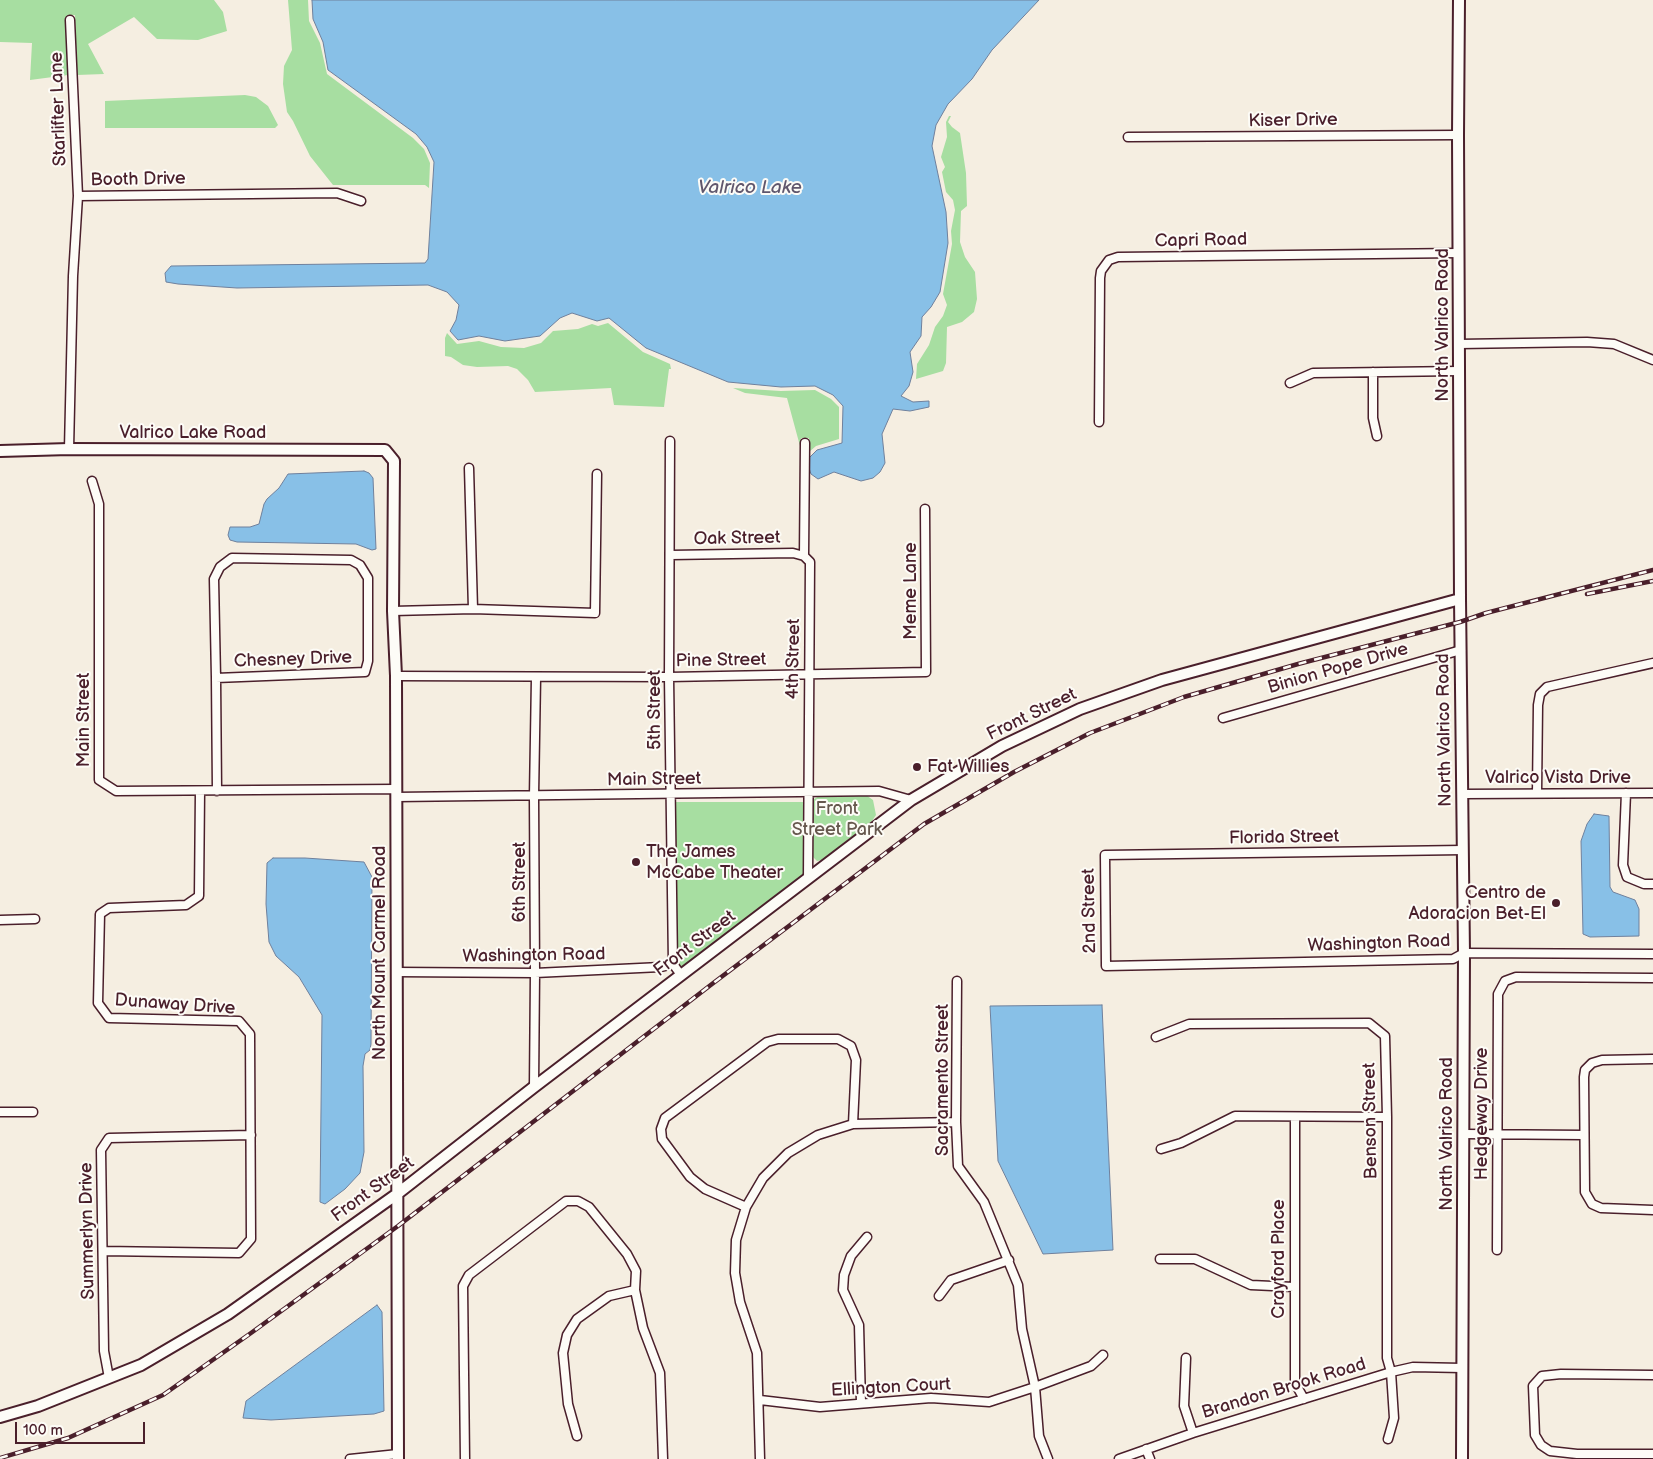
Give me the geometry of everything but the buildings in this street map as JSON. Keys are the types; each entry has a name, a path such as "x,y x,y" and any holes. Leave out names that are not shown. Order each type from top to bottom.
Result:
{"street":[{"name":"North Valrico Road","path":"1459,0 1458,253 1464,953 1462,1459"},
{"name":"Starlifter Lane","path":"70,20 78,196"},
{"name":"Kiser Drive","path":"1128,137 1458,135"},
{"name":"Booth Drive","path":"69,449 73,276 78,196 337,193 361,201"},
{"name":"Capri Road","path":"1099,422 1100,278 1101,271 1109,260 1118,257 1458,253"},
{"path":"1459,344 1587,342 1614,344 1653,360"},
{"path":"1290,384 1313,374 1459,371"},
{"path":"1373,372 1373,418 1377,436"},
{"name":"5th Street","path":"670,442 669,677 673,964"},
{"name":"4th Street","path":"805,443 804,556 810,562 808,878"},
{"name":"Valrico Lake Road","path":"0,451 69,449 385,450"},
{"name":"North Mount Carmel Road","path":"385,450 394,461 393,612 396,676 398,1457"},
{"path":"469,468 473,609"},
{"path":"393,612 473,609 595,613 597,474"},
{"name":"Main Street","path":"92,481 99,504 100,746 98,780 116,792 217,791 534,796 879,792 911,800"},
{"name":"Meme Lane","path":"925,509 926,672"},
{"name":"Oak Street","path":"670,555 793,553 804,556"},
{"name":"Chesney Drive","path":"216,678 365,672 368,661 368,578 360,565 351,560 232,558 220,567 214,579 217,791"},
{"name":"Front Street","path":"0,1417 38,1406 141,1365 228,1314 397,1194 534,1087 911,800 1002,746 1080,709 1190,671 1460,599"},
{"name":"Binion Pope Drive","path":"1223,718 1461,650"},
{"path":"1537,793 1538,705 1540,694 1547,687 1653,662"},
{"name":"Pine Street","path":"396,676 669,677 926,672"},
{"name":"6th Street","path":"534,1087 536,678"},
{"name":"Dunaway Drive","path":"103,1251 239,1253 251,1239 250,1034 239,1021 110,1018 98,1003 100,914 108,908 186,905 199,896 200,791"},
{"path":"1626,793 1623,865 1627,877 1644,884 1653,884"},
{"name":"Valrico Vista Drive","path":"1463,794 1653,793"},
{"name":"Florida Street","path":"1105,855 1463,850"},
{"name":"2nd Street","path":"1105,855 1106,966"},
{"path":"0,920 35,919"},
{"name":"Washington Road","path":"1106,966 1453,960 1464,953 1653,954"},
{"path":"673,964 681,975"},
{"name":"Washington Road","path":"396,972 535,973 661,968 673,964"},
{"name":"Hedgeway Drive","path":"1497,1250 1498,994 1505,981 1516,977 1653,978"},
{"name":"Sacramento Street","path":"957,982 956,1122 958,1166 984,1202 1018,1285 1022,1329 1035,1387 1039,1436 1048,1459"},
{"name":"Benson Street","path":"1156,1037 1189,1024 1369,1023 1384,1036 1387,1117 1387,1358 1391,1372 1394,1418 1388,1439"},
{"path":"746,1208 705,1189 690,1177 662,1139 661,1129 665,1118 767,1042 778,1039 838,1039 851,1046 856,1060 853,1124"},
{"path":"1653,1060 1602,1060 1592,1063 1586,1070 1584,1077 1585,1192 1592,1204 1601,1208 1653,1210"},
{"path":"0,1112 32,1112"},
{"path":"1161,1149 1181,1143 1235,1116 1387,1117"},
{"name":"Crayford Place","path":"1294,1117 1295,1383 1304,1399"},
{"path":"760,1459 760,1400 757,1353 740,1302 735,1273 736,1240 746,1208 763,1178 788,1153 818,1135 853,1124 956,1122"},
{"path":"1464,1134 1584,1135"},
{"name":"Summerlyn Drive","path":"109,1378 104,1351 102,1150 110,1138 251,1135"},
{"path":"465,1459 463,1286 469,1275 566,1201 578,1201 589,1207 627,1254 636,1271 635,1290 643,1328 660,1373 663,1459"},
{"path":"861,1403 859,1325 843,1290 844,1275 851,1256 867,1236"},
{"path":"1160,1259 1195,1259 1250,1285 1294,1286"},
{"path":"939,1296 952,1280 1009,1260"},
{"path":"577,1436 568,1404 563,1353 567,1335 577,1319 608,1296 635,1290"},
{"name":"Ellington Court","path":"760,1400 820,1406 931,1398 989,1402 1091,1366 1104,1355"},
{"path":"1186,1358 1184,1406 1193,1433"},
{"name":"Brandon Brook Road","path":"1119,1459 1193,1433 1391,1372 1413,1367 1462,1368"},
{"path":"1653,1375 1561,1374 1542,1376 1534,1386 1535,1436 1541,1445 1550,1451 1577,1456 1653,1454"},
{"path":"1146,1449 1150,1459"},
{"path":"350,1459 398,1457"}],"green space":[{"path":"0,0 214,0 223,12 227,31 198,40 157,39 134,17 88,44 104,74 77,75 75,15 66,16 68,75 30,80 32,43 0,42"},
{"path":"288,0 308,0 309,21 320,43 327,74 413,138 424,149 430,163 429,188 425,185 333,185 310,156 287,112 283,84 284,66 292,50"},
{"path":"245,95 256,97 268,106 278,125 275,128 105,128 105,101"},
{"path":"949,116 951,116 948,122 960,133 966,173 967,206 961,211 960,242 965,257 975,272 977,299 974,312 962,322 947,327 946,363 943,371 916,379 917,364 929,345 935,327 943,316 947,305 943,294 952,244 951,231 955,210 953,200 946,192 942,172 945,167 941,157 947,137 946,122"},
{"path":"608,323 643,352 670,364 671,369 669,369 664,407 614,405 611,388 535,392 528,380 517,369 508,366 477,367 463,365 451,357 445,356 445,338 447,333 457,344 479,341 501,347 524,348 541,343 553,331 578,329 592,324 598,326"},
{"path":"733,388 781,391 815,390 831,399 839,407 839,439 816,446 809,452 809,438 801,438 800,446 787,398 745,393"},
{"name":"Front Street Park","path":"821,795 866,795 873,800 876,815 872,821 822,860 817,861 813,857 812,804 814,799"},
{"path":"675,802 803,802 804,875 681,968 676,957"}],"water":[{"name":"Valrico Lake","path":"312,0 1039,0 992,50 972,79 948,104 936,125 932,146 946,212 948,243 940,292 922,317 921,336 910,352 913,372 909,386 901,396 913,402 929,401 929,407 910,411 893,409 882,434 885,463 880,472 873,478 861,481 834,472 818,479 811,474 809,458 817,450 842,443 843,406 833,395 815,386 781,387 728,382 646,348 609,318 597,321 572,313 560,318 540,336 505,341 479,336 458,340 450,331 456,320 459,305 447,292 428,285 237,288 166,282 165,273 171,266 425,263 428,259 434,162 427,147 416,134 328,70 323,42 313,19"},
{"path":"364,471 373,478 376,549 372,550 356,544 237,542 230,540 228,535 230,527 250,527 259,524 264,504 279,488 288,474"},
{"path":"1594,814 1609,816 1610,887 1613,892 1635,900 1639,909 1639,936 1590,937 1583,934 1581,841 1587,824"},
{"path":"273,858 364,862 372,877 371,1044 370,1050 365,1054 363,1066 364,1152 360,1173 345,1189 325,1204 320,1202 322,1015 299,977 276,956 269,942 266,904 267,863"},
{"path":"1102,1005 1113,1250 1043,1254 998,1161 990,1006"},
{"path":"377,1305 382,1312 384,1411 374,1414 271,1420 243,1418 246,1401"}],"railway":[{"path":"0,1458 68,1438 163,1395 398,1226 712,984 924,824 1014,772 1090,733 1184,697 1298,664 1460,622 1486,613 1653,570"},
{"path":"1587,594 1653,581"}],"place":[{"name":"Fat Willies","path":"917,767"},
{"name":"The James McCabe Theater","path":"636,862"},
{"name":"Centro de Adoracion Bet-El","path":"1556,903"}]}
